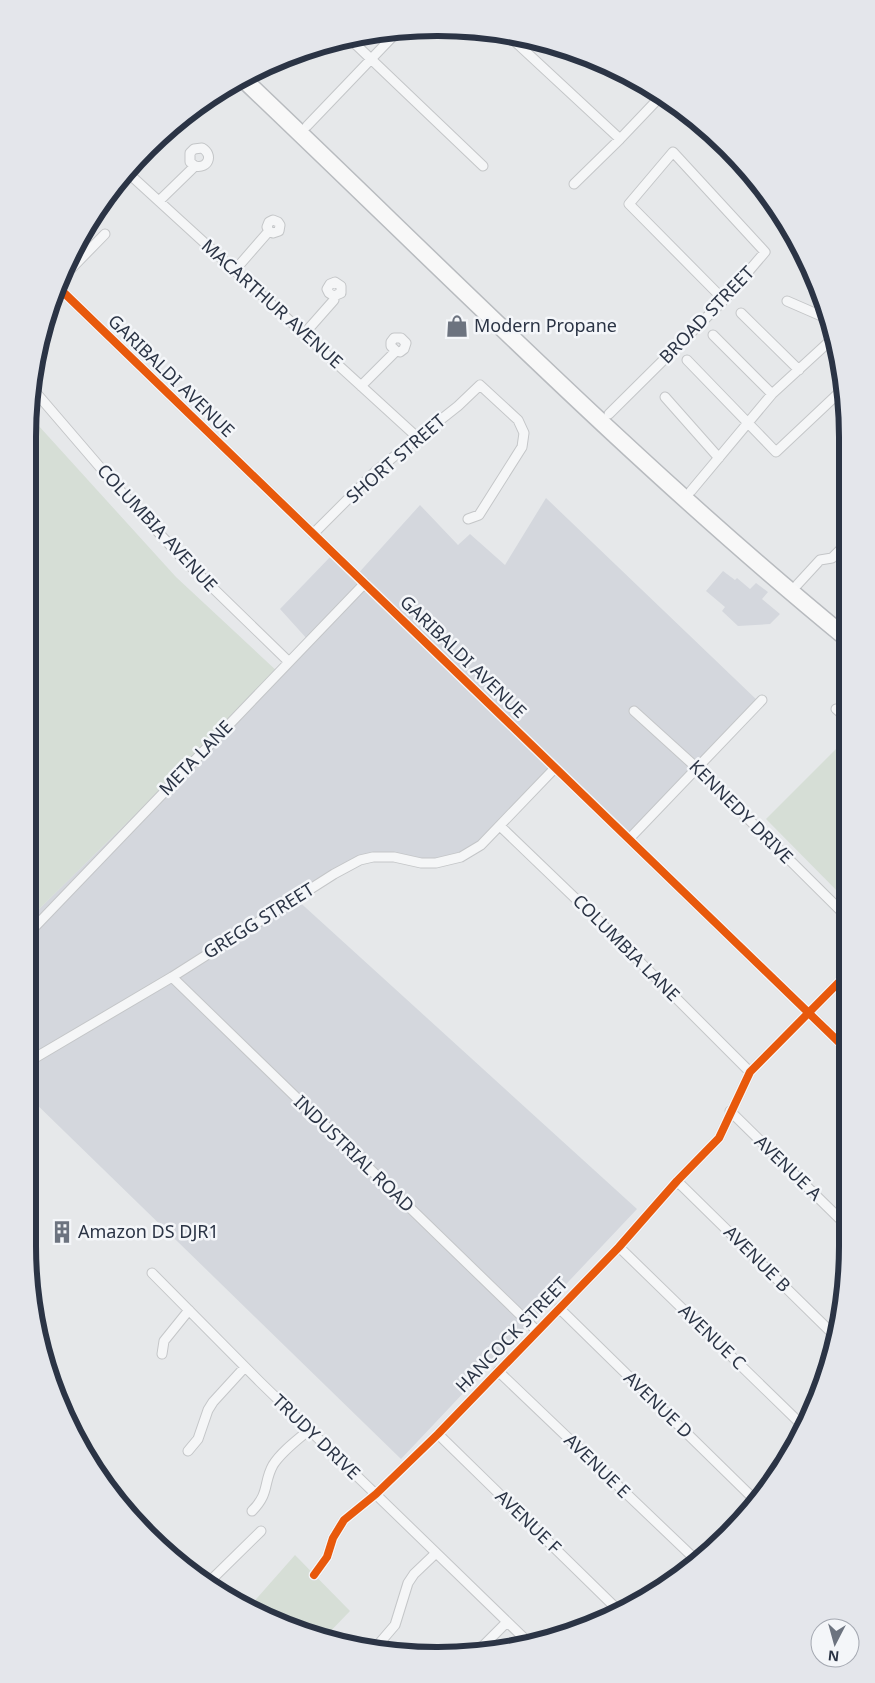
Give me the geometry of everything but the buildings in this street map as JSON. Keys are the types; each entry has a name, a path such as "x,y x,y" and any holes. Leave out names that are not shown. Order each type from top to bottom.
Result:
{"highway":[{"path":"258,79 691,492 839,620"},
{"path":"248,84 659,476 743,551 839,632"}],"street":[{"path":"307,126 389,40"},
{"path":"356,45 484,166"},
{"path":"518,45 620,139"},
{"path":"574,184 656,101"},
{"name":"BROAD STREET","path":"609,414 724,300 765,252 673,152 629,204 724,300"},
{"path":"159,201 195,166"},
{"name":"MACARTHUR AVENUE","path":"133,177 417,437"},
{"path":"234,270 269,231"},
{"path":"77,263 105,234"},
{"name":"GARIBALDI AVENUE","path":"64,293 555,768 630,838 839,1042"},
{"path":"304,334 334,300 334,296"},
{"path":"788,301 819,315"},
{"path":"741,313 799,370"},
{"path":"712,335 772,394"},
{"path":"691,492 772,394 827,343"},
{"path":"361,386 396,351"},
{"path":"687,360 776,452 836,395"},
{"name":"SHORT STREET","path":"313,534 376,470 458,406 480,385 518,420 522,426 524,440 519,453 479,515 468,519"},
{"name":"COLUMBIA AVENUE","path":"39,396 174,550 288,662"},
{"path":"665,397 719,458"},
{"path":"797,585 820,560 832,558 839,551"},
{"name":"META LANE","path":"36,926 365,583"},
{"path":"630,838 762,700"},
{"path":"836,709 839,712"},
{"name":"KENNEDY DRIVE","path":"634,711 698,768 839,909"},
{"name":"GREGG STREET","path":"36,1057 172,976 334,874 360,860 383,856 421,863 436,863 450,861 472,851 481,845 500,826 555,768"},
{"name":"COLUMBIA LANE","path":"500,826 602,924 750,1072"},
{"name":"INDUSTRIAL ROAD","path":"172,976 537,1331"},
{"name":"HANCOCK STREET","path":"314,1575 328,1557 333,1538 344,1520 376,1494 438,1434 619,1247 677,1181 719,1138 730,1111 750,1072 839,982"},
{"name":"AVENUE A","path":"730,1111 839,1218"},
{"name":"AVENUE B","path":"677,1181 829,1331"},
{"name":"AVENUE C","path":"619,1247 798,1422"},
{"name":"TRUDY DRIVE","path":"152,1273 309,1430 523,1637"},
{"name":"AVENUE D","path":"558,1308 751,1496"},
{"path":"162,1354 164,1341 189,1310"},
{"path":"188,1451 198,1439 208,1410 213,1402 245,1367"},
{"name":"AVENUE E","path":"498,1371 691,1556"},
{"path":"252,1511 263,1498 269,1475 276,1460 309,1430"},
{"name":"AVENUE F","path":"438,1434 614,1606"},
{"path":"213,1578 261,1530"},
{"path":"381,1642 395,1625 408,1583 414,1574 436,1553"},
{"path":"485,1644 507,1622"}],"shaded area":[{"path":"37,423 176,577 279,673 36,912"},
{"path":"546,498 758,701 629,840 555,770 481,842 464,854 442,859 359,858 294,897 637,1209 401,1459 36,1104 36,912 222,729 308,640 280,609 332,555 355,577 420,505 458,545 470,534 505,565"},
{"path":"723,571 735,580 737,578 750,589 756,583 768,592 762,599 780,614 770,624 738,626 722,611 725,607 706,591"},
{"path":"839,746 839,893 766,819"},
{"path":"295,1555 350,1611 330,1632 284,1616 254,1602"}],"cycle path":[{"path":"64,293 839,1042"},
{"path":"314,1575 327,1557 333,1538 344,1520 376,1494 438,1434 619,1247 677,1181 719,1138 750,1072 839,982"}],"place":[{"name":"Modern Propane","path":"457,326"},
{"name":"Amazon DS DJR1","path":"62,1232"}]}
